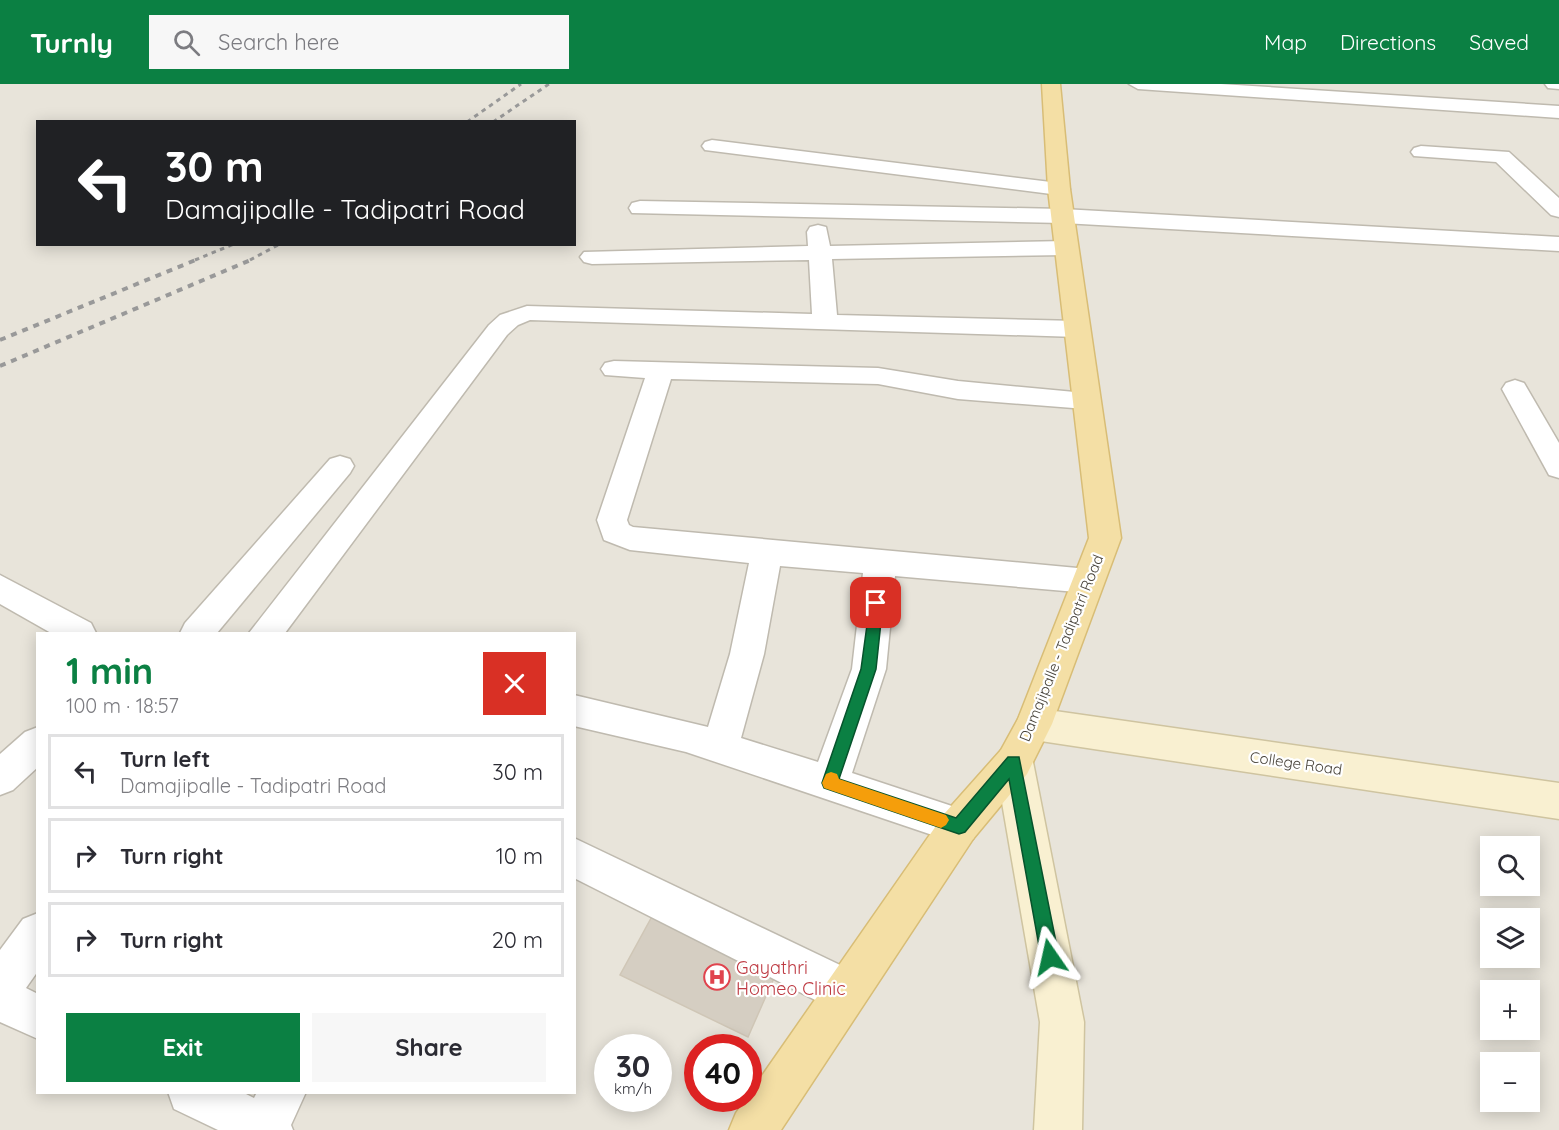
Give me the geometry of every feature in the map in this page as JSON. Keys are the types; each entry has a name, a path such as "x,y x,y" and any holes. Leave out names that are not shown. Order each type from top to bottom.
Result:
{"main road":[{"name":"Damajipalle - Tadipatri Road","path":"753,1130 844,991 959,826 1014,762 1034,724 1105,538 1063,218 1051,84"}],"street":[{"path":"1138,84 1559,112"},
{"path":"1554,84 1559,84"},
{"path":"711,146 1063,218"},
{"path":"1421,152 1502,156 1558,208"},
{"path":"639,208 1063,218 1559,244"},
{"path":"817,213 825,320"},
{"path":"592,257 820,254 1063,218"},
{"path":"267,632 498,330 509,320 527,313 1077,329"},
{"path":"614,369 878,376 966,391 1086,400"},
{"path":"661,370 612,520 615,532 630,538 767,553 1088,581"},
{"path":"1515,388 1559,468"},
{"path":"198,632 340,466"},
{"path":"720,747 747,654 767,553"},
{"path":"830,783 869,669 880,563"},
{"path":"0,588 77,632"},
{"path":"576,710 644,725 720,747 959,826"},
{"name":"College Road","path":"1034,724 1559,801"},
{"path":"0,778 36,745"},
{"path":"1014,762 1062,1022 1058,1130"},
{"path":"576,858 844,991"},
{"path":"0,987 36,937"},
{"path":"0,999 36,1016"},
{"path":"198,1094 272,1116"}],"shaded area":[{"path":"0,84 1559,84 1559,1130 0,1130"}],"building":[{"path":"655,911 778,969 749,1034 742,1034 620,975"}],"railway":[{"path":"470,120 521,84"},
{"path":"496,120 549,84"},
{"path":"195,260 229,246"},
{"path":"250,260 276,246"},
{"path":"0,340 198,259"},
{"path":"0,366 253,259"}],"slow traffic":[{"path":"831,779 830,783 941,820"}],"place":[{"name":"Gayathri Homeo Clinic","path":"717,977"}],"route":[{"path":"876,603 869,669 861,699 830,783 959,826 1014,762 1050,957"}]}
